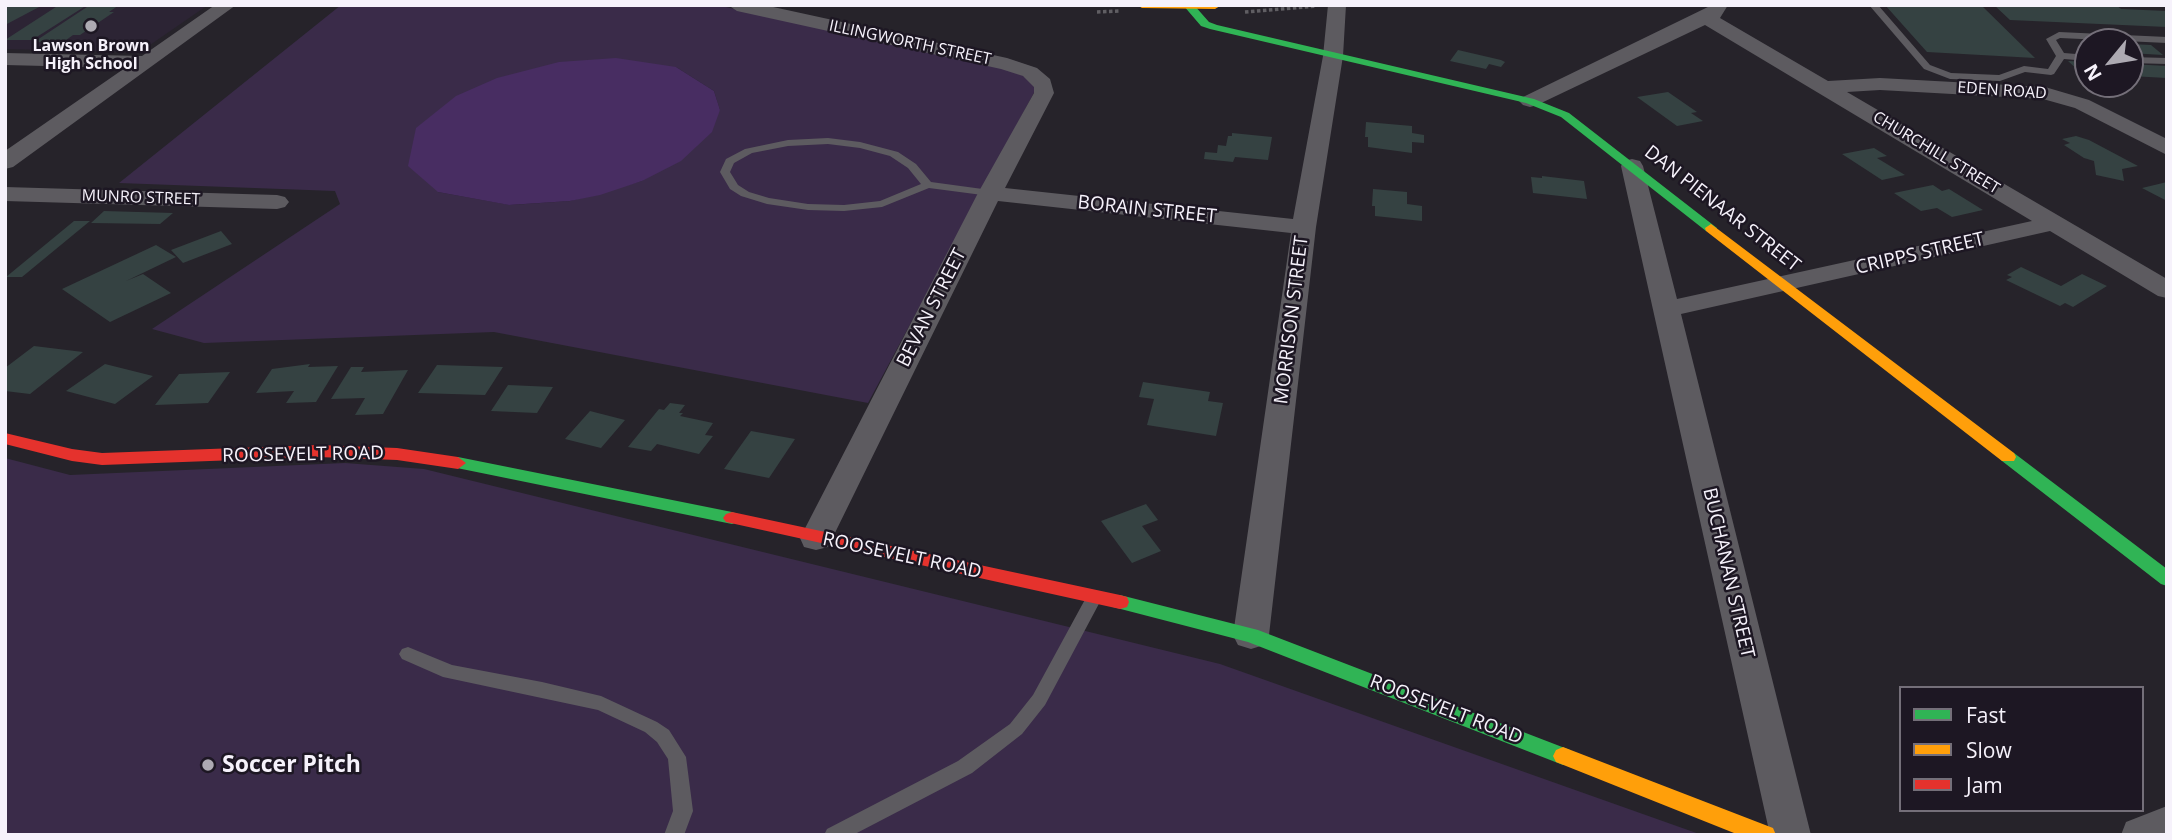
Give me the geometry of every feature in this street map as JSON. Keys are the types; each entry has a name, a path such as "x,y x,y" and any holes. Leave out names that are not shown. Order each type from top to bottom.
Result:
{"street":[{"path":"5,162 227,5"},
{"name":"ILLINGWORTH STREET","path":"737,5 1007,64 1030,72 1040,79"},
{"path":"1142,5 1234,5"},
{"name":"MORRISON STREET","path":"1251,635 1304,227 1334,56 1337,5"},
{"name":"DAN PIENAAR STREET","path":"1188,6 1205,24 1214,27 1530,101 1565,116 2167,579"},
{"path":"1530,101 1713,11"},
{"name":"CHURCHILL STREET","path":"1713,11 1826,87 2167,290"},
{"path":"5,59 145,62"},
{"name":"BEVAN STREET","path":"816,538 990,193 1044,93 1040,79"},
{"name":"EDEN ROAD","path":"1826,87 2048,83 2082,104 2167,148"},
{"name":"BUCHANAN STREET","path":"1632,166 1791,835"},
{"name":"BORAIN STREET","path":"990,193 1304,227"},
{"name":"MUNRO STREET","path":"5,194 277,202"},
{"name":"CRIPPS STREET","path":"1785,284 2054,223"},
{"path":"1665,310 1785,284"},
{"name":"ROOSEVELT ROAD","path":"5,438 72,455 102,459 318,451 397,454 559,482 1094,596 1251,635 1765,835"},
{"path":"2141,835 2167,825"}],"lane":[{"path":"1873,5 1927,67 1939,74 1990,78 2007,76 2024,69 2048,83 2061,56"},
{"path":"2061,56 2051,39 2059,35 2167,40"},
{"path":"2061,56 2074,57"},
{"path":"2144,60 2167,61"},
{"path":"928,185 912,166 894,154 828,141 788,143 749,151 730,161 725,172 734,187 745,194 767,201 808,207 844,208 882,204 928,185 990,193"},
{"path":"834,835 965,767 1016,729 1039,700 1094,596"},
{"path":"408,654 467,677 542,689 601,703 623,711 651,727 663,736 677,757 683,811 674,835"}],"shaded area":[{"name":"Lawson Brown High School","path":"5,5 208,5 147,47 127,52 5,49"},
{"path":"341,5 717,5 1011,70 1030,79 1036,89 868,403 494,332 204,343 152,329 340,204 335,191 119,183","holes":["676,67 714,91 720,110 642,181 570,201 510,205 438,192"]},
{"path":"616,58 676,67 714,91 720,110 712,132 681,161 642,181 600,195 570,201 509,205 438,192 408,166 416,128 456,96 497,78 559,62"},
{"path":"5,458 70,475 345,463 424,469 1220,664 1702,835 5,835"}],"building":[{"path":"5,5 36,5 41,6 5,25"},
{"path":"59,5 87,5 32,40 5,40"},
{"path":"90,5 119,5 109,12 114,12 80,35 73,35 62,43 34,42"},
{"path":"1885,5 1981,5 2035,58 1927,52"},
{"path":"1994,5 2116,5 2121,9 2167,11 2167,27 2010,20"},
{"path":"2144,45 2151,45 2163,55 2144,54"},
{"path":"1458,50 1505,62 1501,67 1489,64 1486,69 1450,61"},
{"path":"2144,65 2167,66 2167,78 2144,77"},
{"path":"1668,92 1697,112 1691,113 1703,121 1677,126 1637,97"},
{"path":"1366,122 1412,126 1412,133 1424,135 1424,143 1412,142 1412,153 1368,147 1368,137 1365,137"},
{"path":"1232,133 1272,137 1268,160 1235,157 1233,162 1204,159 1205,152 1217,153 1218,145 1226,146 1228,136 1232,136"},
{"path":"2076,136 2138,166 2122,169 2124,181 2096,175 2094,161 2064,145 2070,143 2062,139"},
{"path":"1874,148 1887,156 1877,158 1905,175 1882,180 1842,154"},
{"path":"1531,177 1584,181 1587,199 1533,193"},
{"path":"2167,182 2167,201 2142,188"},
{"path":"1933,185 1942,191 1949,189 1983,210 1952,217 1937,208 1921,211 1894,193"},
{"path":"1373,189 1407,192 1407,204 1422,206 1422,221 1375,216 1375,206 1372,206"},
{"path":"104,211 173,213 160,224 91,223"},
{"path":"74,221 90,221 22,277 6,277"},
{"path":"221,231 232,244 183,263 171,250"},
{"path":"156,245 176,257 126,281 143,274 171,293 110,322 62,289"},
{"path":"2021,267 2061,286 2082,274 2107,286 2073,307 2065,303 2060,306 2006,280 2012,277 2007,275"},
{"path":"34,346 83,352 30,394 5,391 5,368"},
{"path":"105,364 153,376 115,404 66,391"},
{"path":"310,364 308,367 338,366 316,402 286,403 294,391 256,393 272,369"},
{"path":"437,365 503,367 485,395 418,393"},
{"path":"351,367 364,367 361,372 408,370 383,414 355,415 365,398 331,399"},
{"path":"230,372 208,403 155,405 179,374"},
{"path":"1143,382 1210,392 1208,401 1223,403 1216,436 1147,425 1154,399 1139,397"},
{"path":"508,385 553,387 537,413 491,411"},
{"path":"670,403 685,405 679,413 683,413 680,416 713,423 705,435 713,436 699,454 657,444 651,451 628,447 659,409 664,410"},
{"path":"590,411 625,420 601,448 565,439"},
{"path":"751,431 795,439 769,478 724,469"},
{"path":"1146,504 1158,520 1142,526 1161,551 1132,563 1101,521"}],"traffic: fast":[{"path":"1188,5 1205,24 1214,27 1530,101 1565,115 1711,228"},
{"path":"2008,457 2167,579"},
{"path":"458,463 732,518"},
{"path":"1120,602 1251,635 1563,756"}],"traffic: slow":[{"path":"1142,5 1215,6"},
{"path":"1711,228 2008,457"},
{"path":"1563,756 1765,835"}],"traffic: jam":[{"path":"5,438 72,455 102,459 318,451 397,454 458,463"},
{"path":"732,518 1120,602"}],"place":[{"name":"Lawson Brown High School","path":"91,26"},
{"name":"Soccer Pitch","path":"208,765"}]}
